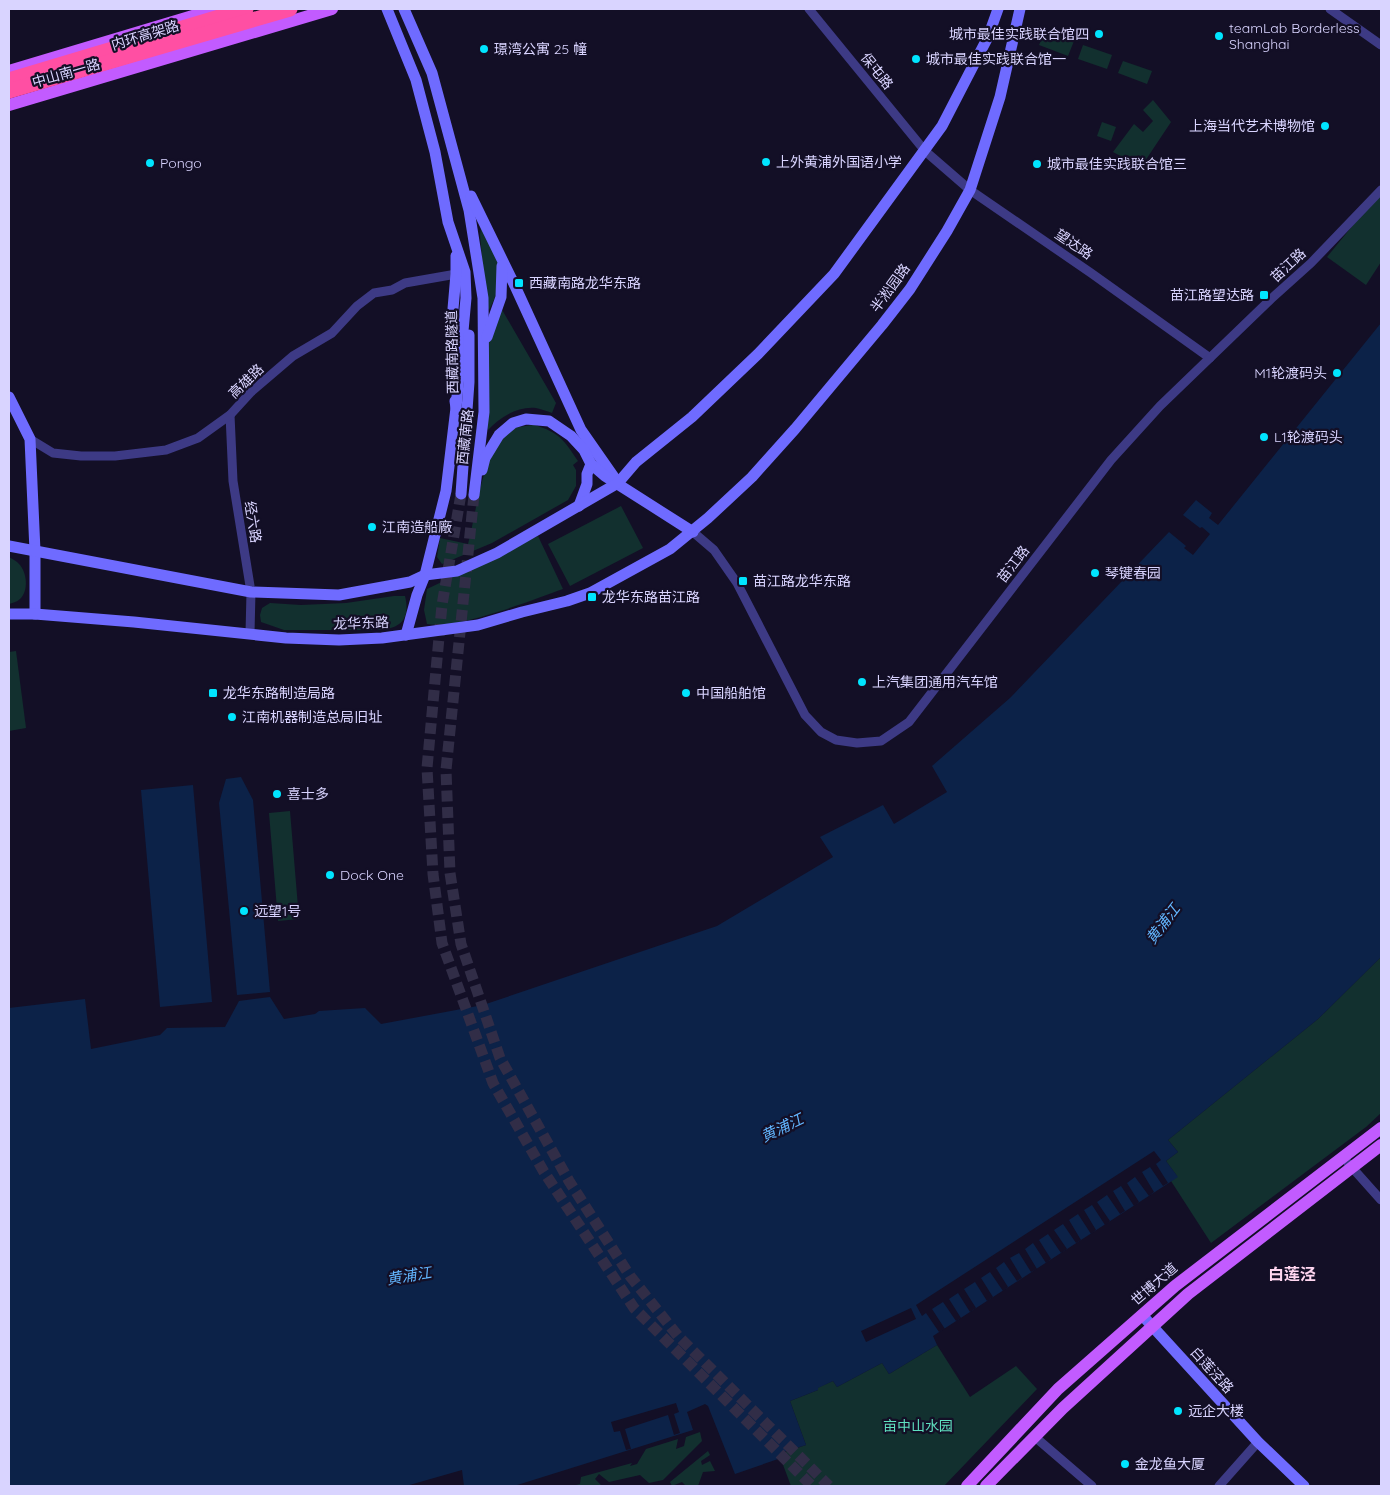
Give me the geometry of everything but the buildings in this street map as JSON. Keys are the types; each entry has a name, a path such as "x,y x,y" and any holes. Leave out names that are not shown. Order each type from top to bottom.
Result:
{"highway":[{"name":"内环高架路","path":"9,80 246,9"},
{"name":"内环高架路","path":"9,91 290,9"}],"main road":[{"name":"中山南一路","path":"9,71 216,9"},
{"name":"中山南一路","path":"9,105 332,9"},
{"name":"西藏南路","path":"387,9 416,80 435,152 448,222 456,244 466,298 446,491 425,576 417,595 406,635"},
{"name":"西藏南路","path":"404,9 432,73 469,210 480,273 483,298 484,412 474,495 485,458 499,435 513,423 526,419 549,421 562,429 584,450 591,464 606,476 692,532"},
{"path":"9,546 251,592 340,594 410,582 425,576 457,571 496,554 618,483 636,462 692,417 758,354 834,274 942,126 988,37 998,9"},
{"name":"半淞园路","path":"692,532 752,477 795,429 910,289 947,231 970,190 1000,96 1020,9"},
{"name":"西藏南路","path":"457,167 515,286 581,430 618,483"},
{"path":"484,344 501,297 502,262"},
{"name":"西藏南路","path":"456,408 451,332 461,273"},
{"name":"西藏南路隧道","path":"461,494 469,382 469,329 466,298"},
{"path":"9,397 30,440 35,614"},
{"path":"579,506 587,484 587,474 591,464"},
{"name":"龙华东路","path":"9,614 35,614 250,633 286,638 339,640 382,638 478,625 567,601 604,586 670,549 692,532"},
{"name":"世博大道","path":"986,1486 1063,1408 1188,1294 1348,1162 1381,1128"},
{"name":"世博大道","path":"967,1486 1058,1388 1210,1258 1348,1162 1381,1145"},
{"name":"白莲泾路","path":"1142,1315 1258,1442 1304,1486"}],"street":[{"name":"保屯路","path":"809,9 925,151"},
{"path":"1330,9 1381,45"},
{"name":"望达路","path":"925,151 970,190 1092,273 1210,358"},
{"name":"苗江路","path":"692,532 714,550 737,584 805,715 821,732 836,740 857,743 881,741 909,722 1111,460 1160,406 1312,263 1381,190"},
{"name":"高雄路","path":"30,440 53,453 81,456 115,456 166,450 198,438 230,415 251,392 293,356 332,333 357,306 374,293 392,290 405,283 461,273"},
{"name":"经六路","path":"230,415 233,481 251,592 250,633"},
{"path":"1348,1162 1381,1200"},
{"path":"1035,1437 1092,1486"},
{"path":"1219,1486 1258,1442"}],"green space":[{"path":"1045,31 1074,41 1068,56 1039,45"},
{"path":"1083,45 1112,55 1107,69 1078,59"},
{"path":"1123,61 1152,71 1147,84 1118,73"},
{"path":"1153,100 1171,122 1141,167 1113,152 1134,124 1143,132 1153,121 1143,110"},
{"path":"1102,122 1116,127 1111,141 1097,136"},
{"path":"1381,191 1381,262 1366,285 1327,257"},
{"path":"481,227 499,263 498,291 489,310 486,304 480,235"},
{"path":"501,308 556,403 552,413 536,408 523,409 510,413 488,430 486,422 489,338"},
{"path":"534,425 560,438 578,461 573,465 576,470 576,486 568,500 492,543 442,564 437,557 440,538 468,544 485,471 497,444 511,430"},
{"path":"621,506 643,548 570,586 548,544"},
{"path":"538,536 563,589 457,623 427,624 424,610 427,589"},
{"path":"9,557 22,567 26,587 20,599 9,604"},
{"path":"405,596 406,610 403,620 389,629 284,630 261,622 262,608 270,603 301,605 346,603"},
{"path":"16,651 26,728 9,731 9,652"},
{"path":"290,811 299,919 278,921 269,813"},
{"path":"1381,957 1381,1113 1366,1127 1211,1243 1171,1181 1177,1176 1166,1161 1178,1152 1168,1140 1318,1019"},
{"name":"亩中山水园","path":"937,1345 970,1397 1016,1366 1037,1389 944,1486 791,1486 779,1454 806,1445 790,1401 818,1390 817,1388 833,1381 837,1387 882,1363 889,1374"},
{"path":"700,1432 702,1441 663,1480 649,1483 640,1475 609,1482 599,1474 595,1479 601,1485 572,1486 580,1484 581,1477 632,1463 630,1466 637,1464 646,1449 678,1439 676,1449 684,1446 686,1437"},
{"path":"708,1451 710,1455 701,1461 702,1465 710,1461 715,1471 703,1472 698,1486 686,1486 682,1482 672,1486 670,1482"}],"water":[{"name":"黄浦江","path":"1381,323 1381,957 1318,1019 1168,1140 1178,1152 1166,1161 1178,1177 933,1336 937,1345 889,1374 882,1363 837,1387 833,1381 818,1388 818,1390 790,1401 806,1445 780,1453 781,1458 735,1474 708,1406 705,1404 687,1412 693,1430 514,1486 464,1486 462,1470 406,1486 9,1486 9,1008 85,999 91,1049 160,1035 167,1028 225,1027 239,1001 270,997 284,1019 315,1014 319,1011 365,1008 381,1024 483,1005 717,926 833,857 820,837 883,805 894,824 947,792 932,766 1010,698 1169,532 1186,546 1184,548 1193,555 1210,534 1183,515 1196,500 1212,513 1209,518 1218,525"},
{"name":"远望1号","path":"241,777 253,800 270,992 237,995 219,803 226,779"},
{"path":"193,785 212,1002 160,1007 141,790"}],"pier":[{"path":"1154,1151 1161,1160 1156,1164 1168,1183 1163,1186 1150,1167 1142,1172 1154,1192 1149,1196 1135,1177 1127,1183 1139,1202 1134,1206 1121,1186 1113,1191 1125,1211 1120,1214 1107,1195 1097,1202 1110,1221 1105,1225 1092,1205 1084,1210 1096,1230 1091,1234 1078,1214 1069,1220 1081,1240 1076,1243 1063,1224 1054,1230 1067,1249 1061,1253 1048,1234 1039,1240 1051,1259 1046,1263 1033,1243 1025,1249 1037,1269 1031,1272 1019,1253 1010,1258 1022,1278 1017,1281 1004,1262 996,1268 1008,1287 1003,1291 990,1272 981,1278 993,1297 987,1301 975,1282 964,1289 976,1308 970,1312 958,1293 949,1299 961,1318 956,1321 943,1302 932,1309 945,1329 939,1332 926,1313 922,1316 916,1305"},
{"path":"911,1308 916,1319 866,1342 861,1331"},
{"path":"676,1403 679,1412 674,1414 680,1433 674,1435 668,1415 625,1429 631,1449 626,1450 620,1431 614,1432 611,1422"}],"tunnel":[{"path":"461,494 442,605 427,768 433,874 442,943 493,1083 544,1172 634,1308 812,1486"},
{"path":"474,495 446,770 450,873 461,944 500,1058 569,1181 630,1276 678,1336 829,1486"}],"place":[{"name":"城市最佳实践联合馆四","path":"1099,34"},
{"name":"teamLab Borderless Shanghai","path":"1219,36"},
{"name":"璟湾公寓 25 幢","path":"484,49"},
{"name":"城市最佳实践联合馆一","path":"916,59"},
{"name":"上海当代艺术博物馆","path":"1325,126"},
{"name":"上外黄浦外国语小学","path":"766,162"},
{"name":"Pongo","path":"150,163"},
{"name":"城市最佳实践联合馆三","path":"1037,164"},
{"name":"西藏南路龙华东路","path":"519,283"},
{"name":"苗江路望达路","path":"1264,295"},
{"name":"M1轮渡码头","path":"1337,373"},
{"name":"L1轮渡码头","path":"1264,437"},
{"name":"江南造船廠","path":"372,527"},
{"name":"琴键春园","path":"1095,573"},
{"name":"苗江路龙华东路","path":"743,581"},
{"name":"龙华东路苗江路","path":"592,597"},
{"name":"上汽集团通用汽车馆","path":"862,682"},
{"name":"龙华东路制造局路","path":"213,693"},
{"name":"中国船舶馆","path":"686,693"},
{"name":"江南机器制造总局旧址","path":"232,717"},
{"name":"喜士多","path":"277,794"},
{"name":"Dock One","path":"330,875"},
{"name":"远望1号","path":"244,911"},
{"name":"远企大楼","path":"1178,1411"},
{"name":"金龙鱼大厦","path":"1125,1464"}],"district":[{"name":"白莲泾","path":"1292,1274"}]}
